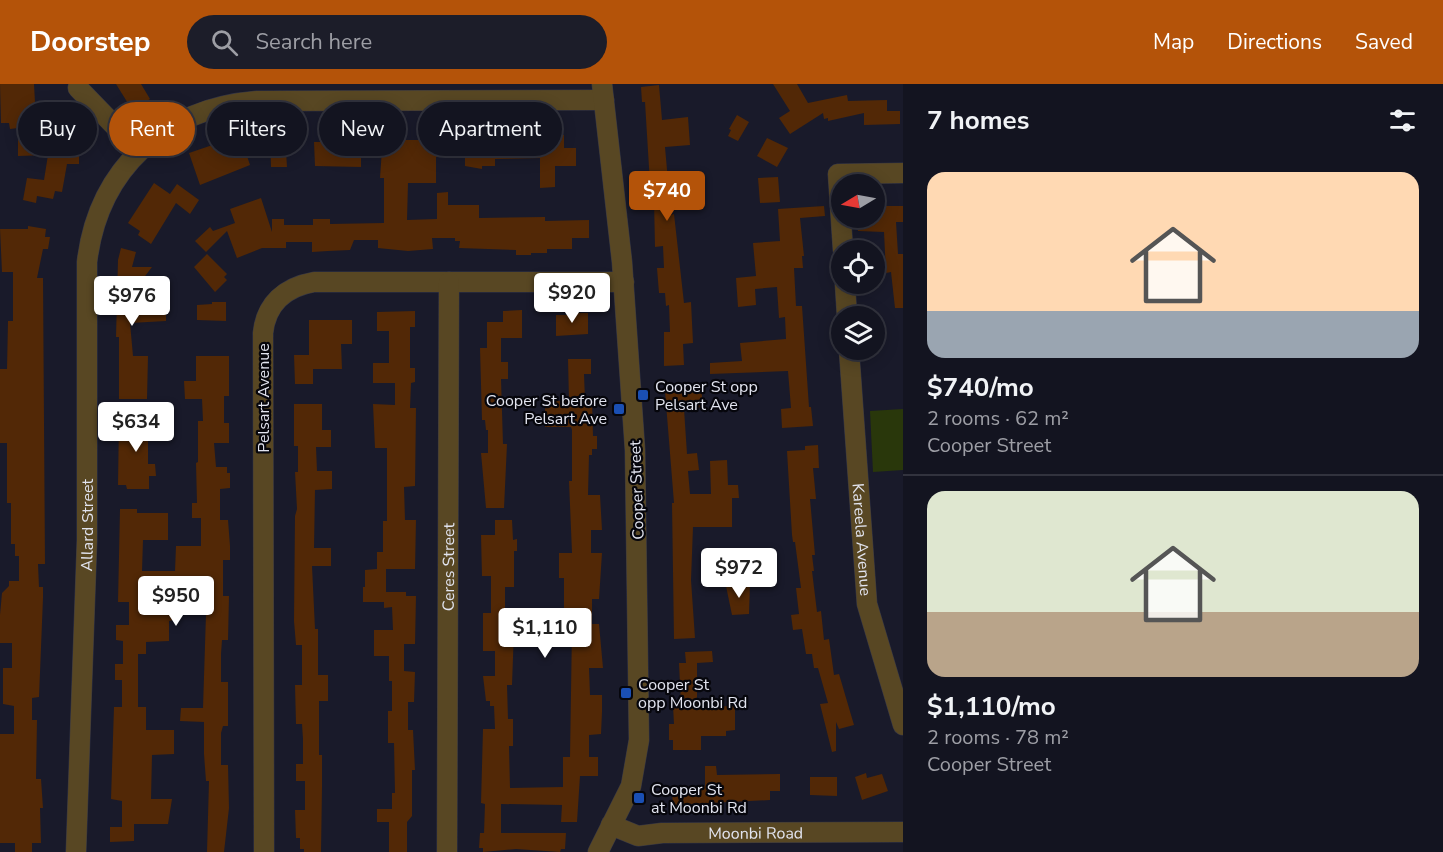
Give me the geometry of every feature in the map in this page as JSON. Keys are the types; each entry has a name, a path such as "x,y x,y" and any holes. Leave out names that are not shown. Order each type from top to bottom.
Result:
{"street":[{"path":"78,88 109,120"},
{"name":"Allard Street","path":"195,115 207,110 241,103 603,92"},
{"name":"Cooper Street","path":"598,852 633,780 639,740 638,546 624,282 603,92"},
{"name":"Allard Street","path":"76,852 87,540 87,262 92,230 101,207 116,180 135,156"},
{"path":"842,240 838,174 903,173"},
{"name":"Ceres Street","path":"447,852 449,282"},
{"name":"Pelsart Avenue","path":"264,852 262,333 265,318 281,295 304,284 624,282"},
{"name":"Kareela Avenue","path":"850,360 867,604 903,725"},
{"name":"Moonbi Road","path":"611,825 643,844 662,833 903,832"}],"green space":[{"path":"903,409 903,470 873,472 870,411"}],"building":[{"path":"0,84 34,84 35,102 18,102 18,128 10,129 9,123 1,123"},
{"path":"116,84 141,84 150,99 148,102 127,102"},
{"path":"773,84 797,84 808,103 847,95 848,101 887,100 887,111 900,111 900,124 864,125 864,113 828,121 828,118 824,119 823,113 790,134 779,118 790,111"},
{"path":"659,85 662,120 688,117 690,145 665,147 671,215 674,214 684,303 691,302 693,343 683,344 684,365 664,366 664,332 670,332 669,305 666,306 665,293 659,293 657,268 664,268 663,246 655,247 654,200 651,200 645,102 642,102 641,87"},
{"path":"737,115 749,122 738,141 728,136 731,130 729,129"},
{"path":"562,135 564,135 564,148 576,148 576,166 555,166 555,187 540,188 540,158 495,159 495,166 482,166 482,169 465,166 465,156 562,156"},
{"path":"767,138 788,148 777,167 757,156"},
{"path":"406,140 418,140 418,156 453,157 436,157 436,183 408,183 407,220 437,219 437,193 448,192 448,205 479,205 479,218 545,217 545,221 589,220 589,238 572,238 572,249 547,249 547,253 531,253 531,255 516,255 516,250 459,248 460,241 455,241 455,238 432,238 433,249 408,251 378,248 378,240 354,240 350,250 312,252 312,242 286,242 286,248 262,248 237,258 227,231 206,252 195,241 210,227 213,231 235,223 230,209 261,198 272,232 272,219 284,219 284,225 313,225 313,219 330,219 330,224 384,223 384,178 380,178 382,156 406,156"},
{"path":"314,142 319,142 319,156 361,156 361,167 315,166"},
{"path":"207,147 207,156 247,156 250,165 200,185 190,156 195,156 195,151"},
{"path":"48,156 79,156 79,164 67,164 62,192 55,191 53,199 37,196 36,203 23,200 27,178 44,180"},
{"path":"271,156 286,156 287,167 271,167"},
{"path":"778,177 780,202 760,203 758,178"},
{"path":"154,183 170,194 177,184 199,200 190,214 176,203 151,244 138,235 140,231 128,223"},
{"path":"824,206 825,216 800,218 803,268 794,268 796,306 802,306 809,407 811,407 813,426 782,428 781,409 791,408 788,371 710,374 710,363 742,361 740,343 786,339 785,317 779,318 777,287 755,289 756,305 738,307 736,278 756,276 753,243 780,241 778,209"},
{"path":"885,206 903,206 903,222 896,222 898,254 903,254 903,308 895,308 891,272 886,273 884,232 858,231 858,228 885,228"},
{"path":"28,226 46,229 45,237 50,237 48,249 43,249 37,278 43,278 45,564 38,564 39,587 43,587 43,598 39,697 32,698 32,720 37,720 36,779 41,779 43,808 40,808 41,843 32,843 32,852 15,852 15,843 0,843 0,734 14,734 14,706 3,704 3,668 12,668 12,643 0,643 0,615 2,593 9,586 9,581 19,581 19,556 15,556 15,544 11,544 11,503 7,503 7,443 0,443 0,369 7,369 8,321 13,321 13,272 2,272 0,229 28,229"},
{"path":"121,248 136,252 132,267 152,267 139,284 140,307 166,309 166,321 130,323 133,356 148,356 147,399 119,399 119,337 116,337 118,260"},
{"path":"207,254 227,274 224,277 227,280 215,292 194,267"},
{"path":"212,302 226,302 226,321 197,320 197,305 212,304"},
{"path":"522,310 522,338 501,338 501,362 508,362 508,379 501,379 503,444 507,444 504,508 486,508 481,453 488,453 488,430 486,430 485,420 482,420 480,348 487,348 487,322 503,322 503,311"},
{"path":"415,311 415,327 410,327 410,368 415,368 415,382 411,383 410,408 416,408 415,486 404,487 405,520 416,520 415,569 386,569 386,592 406,592 406,596 416,596 415,644 404,644 404,671 415,672 414,702 408,702 408,730 413,730 415,770 412,770 412,816 407,822 407,852 389,852 389,822 377,822 377,809 392,809 392,793 395,793 394,743 388,743 388,711 392,711 392,681 389,681 389,656 374,656 374,630 393,630 392,607 384,608 384,602 363,602 363,587 365,587 365,570 377,569 377,552 383,552 383,521 387,521 387,448 375,448 373,404 395,405 395,383 373,383 373,363 389,363 389,331 377,331 377,312"},
{"path":"570,313 588,313 588,334 556,336 556,315 570,315"},
{"path":"309,320 352,320 352,344 341,344 342,369 313,369 313,384 295,384 294,355 309,355"},
{"path":"196,356 229,356 229,396 224,396 224,423 229,423 229,443 214,443 216,467 227,467 227,473 230,473 230,488 220,489 220,520 228,520 230,546 230,560 223,560 223,596 229,596 228,640 222,640 221,654 221,682 228,682 228,726 223,726 221,733 221,765 228,765 229,808 224,852 207,852 209,781 206,781 204,722 180,721 181,708 203,708 206,614 200,614 200,594 173,594 173,620 169,621 169,641 146,642 146,654 138,654 138,707 146,707 146,730 174,730 174,754 152,755 151,799 172,799 168,824 134,824 134,841 110,842 110,827 122,827 122,801 111,799 114,707 122,707 122,680 115,680 115,664 123,664 123,641 116,640 116,625 129,625 129,602 118,602 120,509 137,509 137,513 168,513 168,540 143,540 142,571 175,571 176,546 201,546 201,518 192,518 192,503 197,503 198,421 203,421 202,399 185,399 184,381 196,381"},
{"path":"568,359 591,359 591,374 584,374 585,400 592,400 593,436 597,436 597,449 592,449 592,455 589,455 588,495 600,495 602,530 591,530 591,553 602,553 599,599 592,599 592,624 599,624 603,668 589,668 590,695 602,695 602,712 601,734 589,735 589,757 598,757 598,776 580,776 577,822 561,822 562,805 501,804 501,833 566,833 565,849 561,849 560,852 516,849 483,852 483,848 479,848 480,833 484,833 485,804 481,803 483,729 495,729 494,706 490,706 490,701 486,701 483,676 495,676 495,651 483,651 483,613 491,613 491,576 482,576 481,535 495,535 495,520 512,520 513,540 517,539 517,551 514,551 514,587 505,587 505,608 529,608 529,616 564,615 564,578 559,578 559,553 572,553 569,481 572,481 572,430 571,427 545,427 545,402 569,400","holes":["572,628 570,757 563,757 563,787 510,788 509,746 513,746 513,719 508,719 507,685 512,685 514,630"]},
{"path":"701,386 703,407 684,409 687,454 697,453 699,470 688,471 690,494 711,494 710,461 727,460 728,485 738,485 739,498 732,498 732,527 693,527 691,580 695,638 674,639 672,503 674,503 665,391"},
{"path":"294,404 322,404 322,430 331,430 331,447 316,447 317,471 332,471 332,489 315,490 314,548 331,548 331,566 312,566 315,629 318,629 318,675 328,675 328,701 319,701 319,755 322,755 321,852 304,852 304,849 300,849 300,838 296,838 295,810 305,810 305,781 296,781 296,764 303,764 303,739 302,724 296,724 295,685 302,685 302,645 296,645 294,621 295,516 297,509 295,472 298,472 298,446 294,446"},
{"path":"119,420 163,421 164,435 148,435 148,464 155,464 156,476 149,476 149,489 127,489 126,485 118,485"},
{"path":"818,445 819,468 813,468 816,499 810,499 815,555 812,555 814,571 812,571 817,612 821,611 824,640 829,639 834,675 839,674 854,725 839,729 836,722 836,751 832,752 820,704 828,703 818,668 814,668 812,654 806,654 802,629 793,630 791,615 799,614 796,588 801,588 792,535 787,451 805,450 805,446"},
{"path":"750,584 749,614 732,615 726,586"},
{"path":"712,651 713,662 697,663 697,707 735,706 735,730 726,731 726,736 701,736 701,750 673,750 673,740 669,740 669,724 674,724 673,706 681,706 679,663 686,663 685,652"},
{"path":"705,766 716,766 717,775 780,774 780,791 770,791 770,800 690,804 691,812 673,813 672,787 705,786"},
{"path":"866,773 867,778 882,774 888,791 862,800 855,777"},
{"path":"810,777 837,777 837,796 810,795"}],"place":[{"name":"Cooper St opp Pelsart Ave","path":"643,395"},
{"name":"Cooper St before Pelsart Ave","path":"619,409"},
{"name":"Cooper St opp Moonbi Rd","path":"626,693"},
{"name":"Cooper St at Moonbi Rd","path":"639,798"}]}
